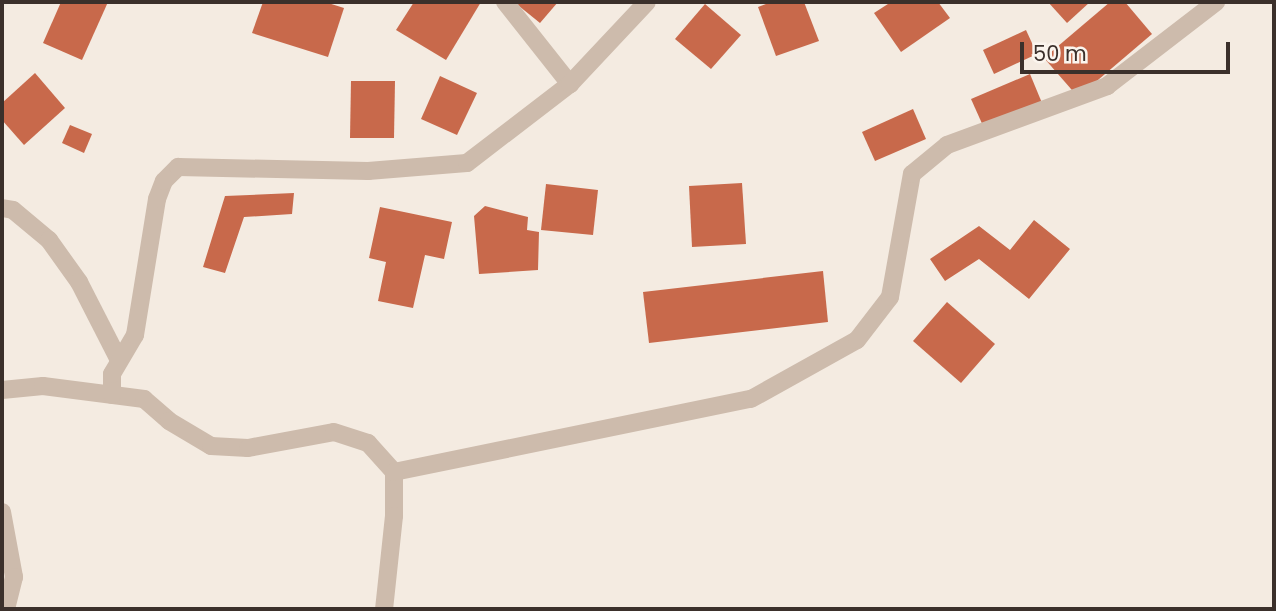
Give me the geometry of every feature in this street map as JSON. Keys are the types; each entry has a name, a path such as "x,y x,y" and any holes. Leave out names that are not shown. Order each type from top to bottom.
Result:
{"street":[{"path":"505,2 570,84"},
{"path":"394,472 751,399 857,340 890,297 912,174 947,145 1107,86 1216,2"},
{"path":"112,395 112,374 135,335 157,199 164,181 178,167 368,172 467,163 570,84 636,6"},
{"path":"2,208 13,211 49,240 79,282 119,360"},
{"path":"2,390 43,386 144,399 169,421 211,446 248,448 334,432 368,443 394,472 394,516 384,609"},
{"path":"2,512 14,577 6,609"}],"building":[{"path":"61,2 108,2 82,60 43,43"},
{"path":"263,2 325,2 344,8 328,57 252,33"},
{"path":"414,2 481,2 446,60 396,30"},
{"path":"514,2 558,2 540,23"},
{"path":"771,2 804,2 819,41 776,56 758,7"},
{"path":"891,2 938,2 950,18 901,52 874,13"},
{"path":"1048,2 1090,2 1067,23"},
{"path":"1110,2 1125,2 1152,34 1078,97 1044,58"},
{"path":"705,4 741,35 711,69 675,39"},
{"path":"1026,30 1037,54 994,74 983,50"},
{"path":"35,73 65,108 24,145 2,120 2,103"},
{"path":"1030,74 1042,103 984,128 971,99"},
{"path":"440,76 477,93 457,135 421,119"},
{"path":"351,81 395,81 394,138 350,138"},
{"path":"913,109 926,139 875,161 862,132"},
{"path":"70,125 92,134 84,153 62,143"},
{"path":"742,183 746,244 692,247 689,186"},
{"path":"546,184 598,190 593,235 541,230"},
{"path":"294,193 292,214 244,217 225,273 203,267 225,196"},
{"path":"485,206 528,217 527,230 539,232 538,270 479,274 474,216"},
{"path":"380,207 452,222 444,259 425,255 413,308 378,301 386,262 369,258"},
{"path":"1034,220 1070,249 1029,299 979,259 945,281 930,259 979,226 1010,250"},
{"path":"823,271 828,322 649,343 643,292"},
{"path":"947,302 995,344 961,383 913,341"}]}
